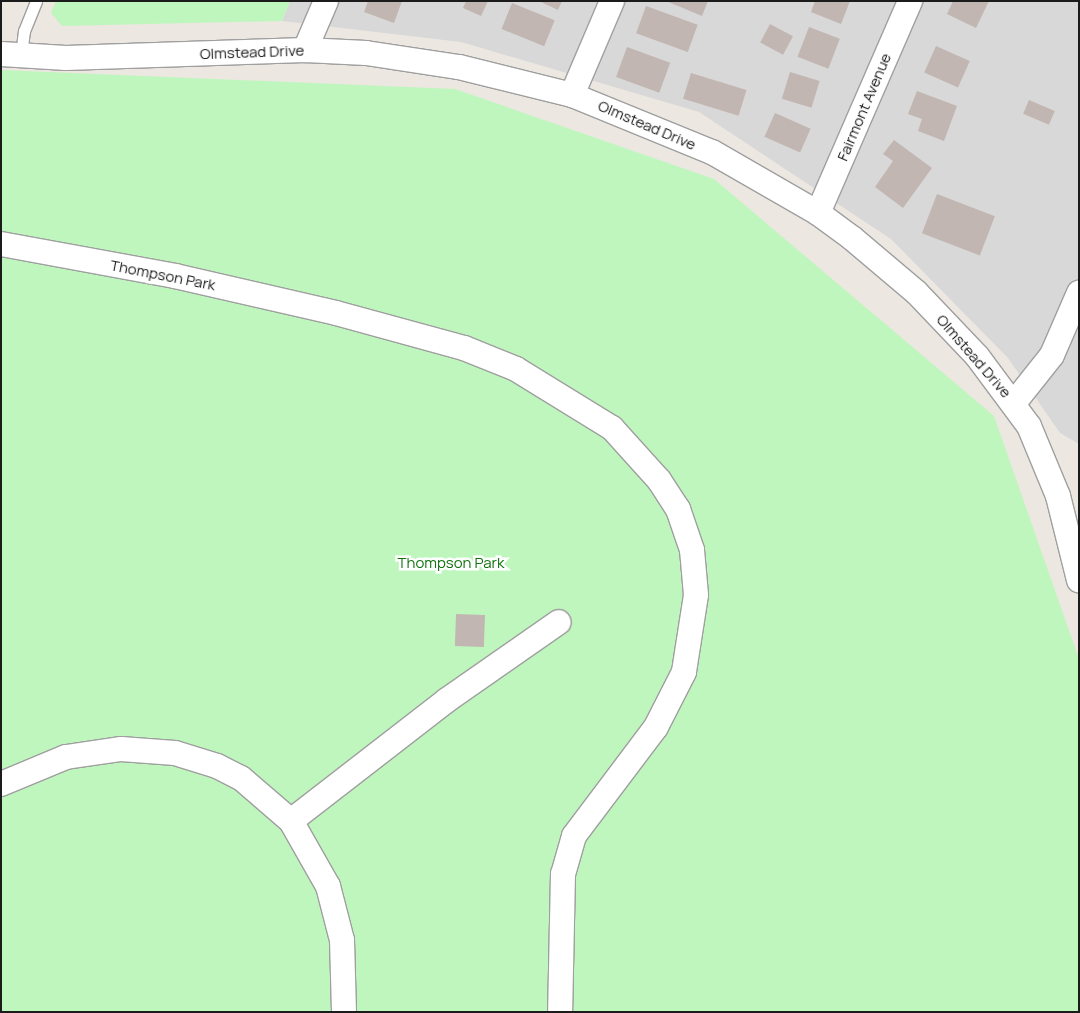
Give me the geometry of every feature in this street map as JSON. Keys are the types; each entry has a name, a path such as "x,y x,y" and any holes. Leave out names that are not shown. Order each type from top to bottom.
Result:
{"street":[{"path":"305,50 326,1"},
{"path":"572,95 612,1"},
{"name":"Fairmont Avenue","path":"818,213 910,1"},
{"name":"Olmstead Drive","path":"11,55 66,58 305,50 366,53 459,66 572,95 712,152 818,213 916,292 977,356 1014,403 1029,426 1058,496 1079,580"},
{"name":"Thompson Park","path":"1,244 184,278 336,313 464,348 516,369 612,428 659,480 678,509 692,550 696,594 684,672 656,726 574,836 563,874 560,1012"},
{"path":"1014,403 1052,355 1079,293"},
{"path":"291,822 446,700 559,622"},
{"path":"1,784 66,757 93,751 121,749 174,752 217,766 241,778 291,822 328,886 342,940 344,1012"}],"lane":[{"path":"11,55 24,31 36,1"}],"shaded area":[{"path":"290,1 1079,1 1079,444 1060,433 1008,358 891,239 699,112 461,42 282,21"}],"green space":[{"path":"56,1 290,1 282,21 62,26 51,13"},
{"name":"Thompson Park","path":"1,70 455,89 714,179 994,416 1079,659 1079,1012 1,1012"}],"building":[{"path":"368,1 402,1 394,23 364,12"},
{"path":"466,1 488,1 481,16 463,8"},
{"path":"539,1 562,1 558,10"},
{"path":"666,1 708,1 702,16"},
{"path":"815,1 850,1 841,24 811,12"},
{"path":"953,1 989,1 976,28 947,14"},
{"path":"512,3 555,20 544,46 502,29"},
{"path":"646,6 698,25 688,52 636,33"},
{"path":"770,24 793,36 783,55 760,43"},
{"path":"809,27 840,39 828,69 798,57"},
{"path":"936,46 970,61 958,88 924,72"},
{"path":"627,47 670,63 659,93 616,77"},
{"path":"790,72 820,81 811,108 782,99"},
{"path":"691,73 746,90 739,116 683,99"},
{"path":"917,91 957,106 944,141 918,131 922,119 908,114"},
{"path":"1029,100 1055,111 1049,125 1023,114"},
{"path":"775,113 811,129 800,153 764,137"},
{"path":"894,140 932,168 903,208 875,187 893,161 883,154"},
{"path":"937,194 995,216 980,255 922,233"},
{"path":"456,614 485,615 484,647 455,646"}]}
